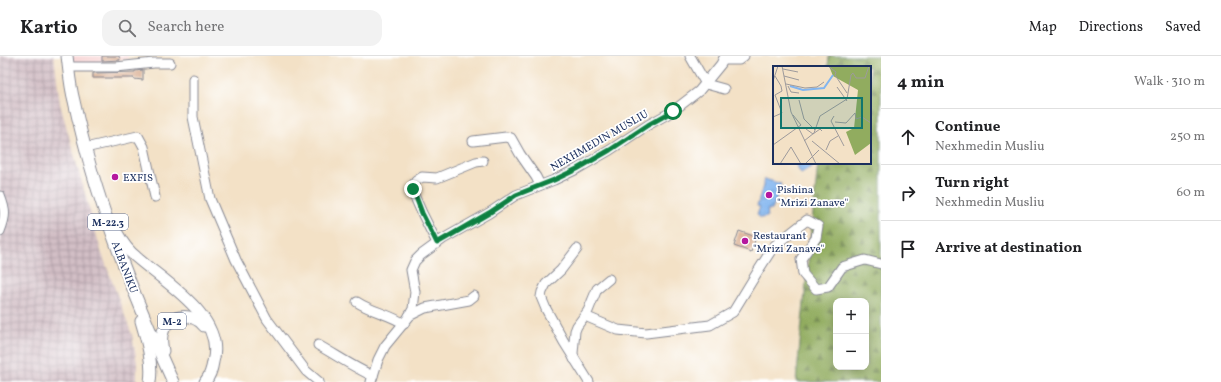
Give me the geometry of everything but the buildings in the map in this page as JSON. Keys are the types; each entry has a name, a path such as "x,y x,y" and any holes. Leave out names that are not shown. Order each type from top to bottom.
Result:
{"main road":[{"name":"ALBANIKU","path":"67,56 73,100 85,148 103,208 130,281 173,381"},
{"path":"103,208 108,214 117,234 130,252 174,287 204,319 213,334 215,353"},
{"path":"121,256 150,356 150,382"},
{"name":"M-2","path":"173,381 164,354 162,340 164,330 168,324 173,320 184,316 201,322 210,335 212,347 215,353 212,369 205,382"}],"street":[{"path":"690,56 706,84 724,89"},
{"name":"NEXHMEDIN MUSLIU","path":"318,345 337,355 372,379 385,346 404,324 412,309 415,292 412,270 415,261 418,258 437,243 489,213 516,195 577,169 673,111 706,84 724,58 739,60 744,56"},
{"path":"68,67 116,67 154,63 170,64"},
{"path":"193,78 193,117 210,199 236,260 267,319 288,349 306,371 320,382"},
{"path":"85,148 138,136 144,147 155,197"},
{"path":"474,141 506,137 511,138 540,185"},
{"path":"437,243 414,194 414,184 422,177 437,178 476,162 483,161"},
{"path":"0,196 5,208 5,217 0,231"},
{"path":"585,316 618,330 646,333 710,326 732,312 774,246 806,220 818,226 816,238 801,259 803,274 816,289 828,287 842,267 865,260 881,264"},
{"path":"577,249 561,270 543,288 542,297 546,309 589,382"},
{"path":"575,360 573,353 576,326 585,316 597,289 608,278"},
{"path":"409,316 425,308 469,300 474,296"},
{"path":"357,302 376,312 393,317 404,324"}],"shaded area":[{"path":"0,56 54,56 60,104 101,251 132,335 137,363 137,382 0,382"},
{"path":"72,56 128,56 128,59 73,66"}],"green space":[{"path":"829,56 881,56 881,382 796,382 818,164 871,164 871,66 828,66"}],"water":[{"path":"813,164 814,166 801,174 796,165"},
{"name":"Pishina \"Mrizi Zanave\"","path":"765,179 781,184 772,210 768,209 767,217 761,218 757,215 760,207 757,206"}],"place":[{"name":"EXFIS","path":"115,177"},
{"name":"Pishina \"Mrizi Zanave\"","path":"769,195"},
{"name":"Restaurant \"Mrizi Zanave\"","path":"745,241"}],"route":[{"path":"413,189 422,213 437,243 489,213 516,195 577,169 673,111"}]}
